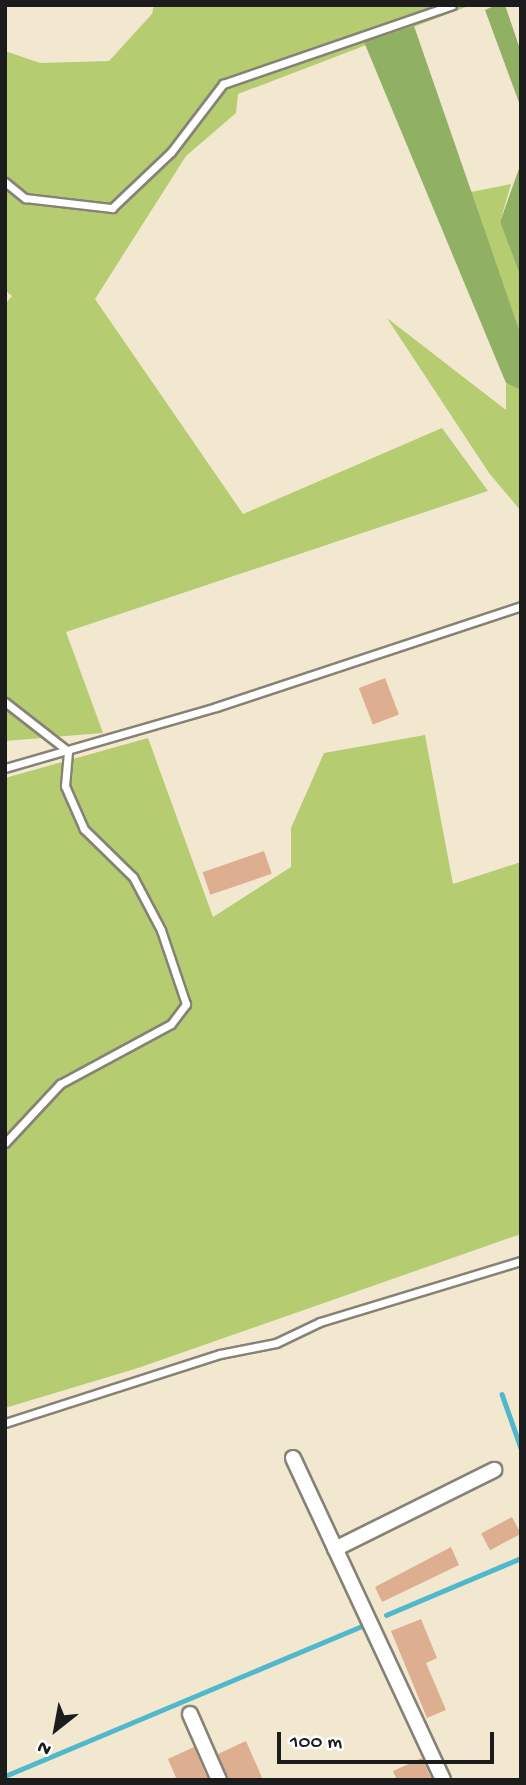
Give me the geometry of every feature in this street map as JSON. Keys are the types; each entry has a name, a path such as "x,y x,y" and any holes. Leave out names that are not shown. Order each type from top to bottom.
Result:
{"street":[{"path":"293,1458 443,1780"},
{"path":"335,1549 494,1471"},
{"path":"190,1714 219,1780"}],"lane":[{"path":"5,181 25,198 112,208 171,152 223,84 452,5"},
{"path":"5,768 216,707 521,606"},
{"path":"5,702 68,751"},
{"path":"5,1143 60,1084 171,1024 186,1004 161,930 133,877 84,829 65,786 68,751"},
{"path":"5,1423 220,1354 276,1343 320,1322 521,1261"}],"green space":[{"path":"154,5 471,5 238,94 236,113 186,156 95,299 243,514 442,428 488,491 66,632 103,733 5,741 5,304 12,296 5,290 5,51 40,63 109,61 152,14"},
{"path":"496,5 505,5 521,52 521,108 485,10"},
{"path":"414,26 521,335 521,390 506,383 364,42"},
{"path":"521,163 521,278 500,222"},
{"path":"511,184 500,222 521,278 521,335 471,192"},
{"path":"387,318 506,410 506,383 521,390 521,511 489,473"},
{"path":"425,735 453,884 521,862 521,1234 138,1368 5,1408 5,778 148,738 213,917 291,867 291,828 324,753"}],"building":[{"path":"385,678 399,714 373,724 359,688"},
{"path":"264,851 272,874 210,895 203,872"},
{"path":"512,1517 521,1534 490,1550 481,1533"},
{"path":"451,1547 459,1565 382,1602 375,1587"},
{"path":"421,1619 437,1658 426,1663 446,1710 427,1718 391,1631"},
{"path":"246,1741 263,1780 228,1780 218,1754"},
{"path":"194,1747 208,1780 177,1780 168,1759"},
{"path":"422,1758 432,1780 397,1780 393,1771"}],"waterway":[{"path":"502,1394 521,1448"},
{"path":"386,1615 521,1558"},
{"path":"5,1776 361,1626"}]}
